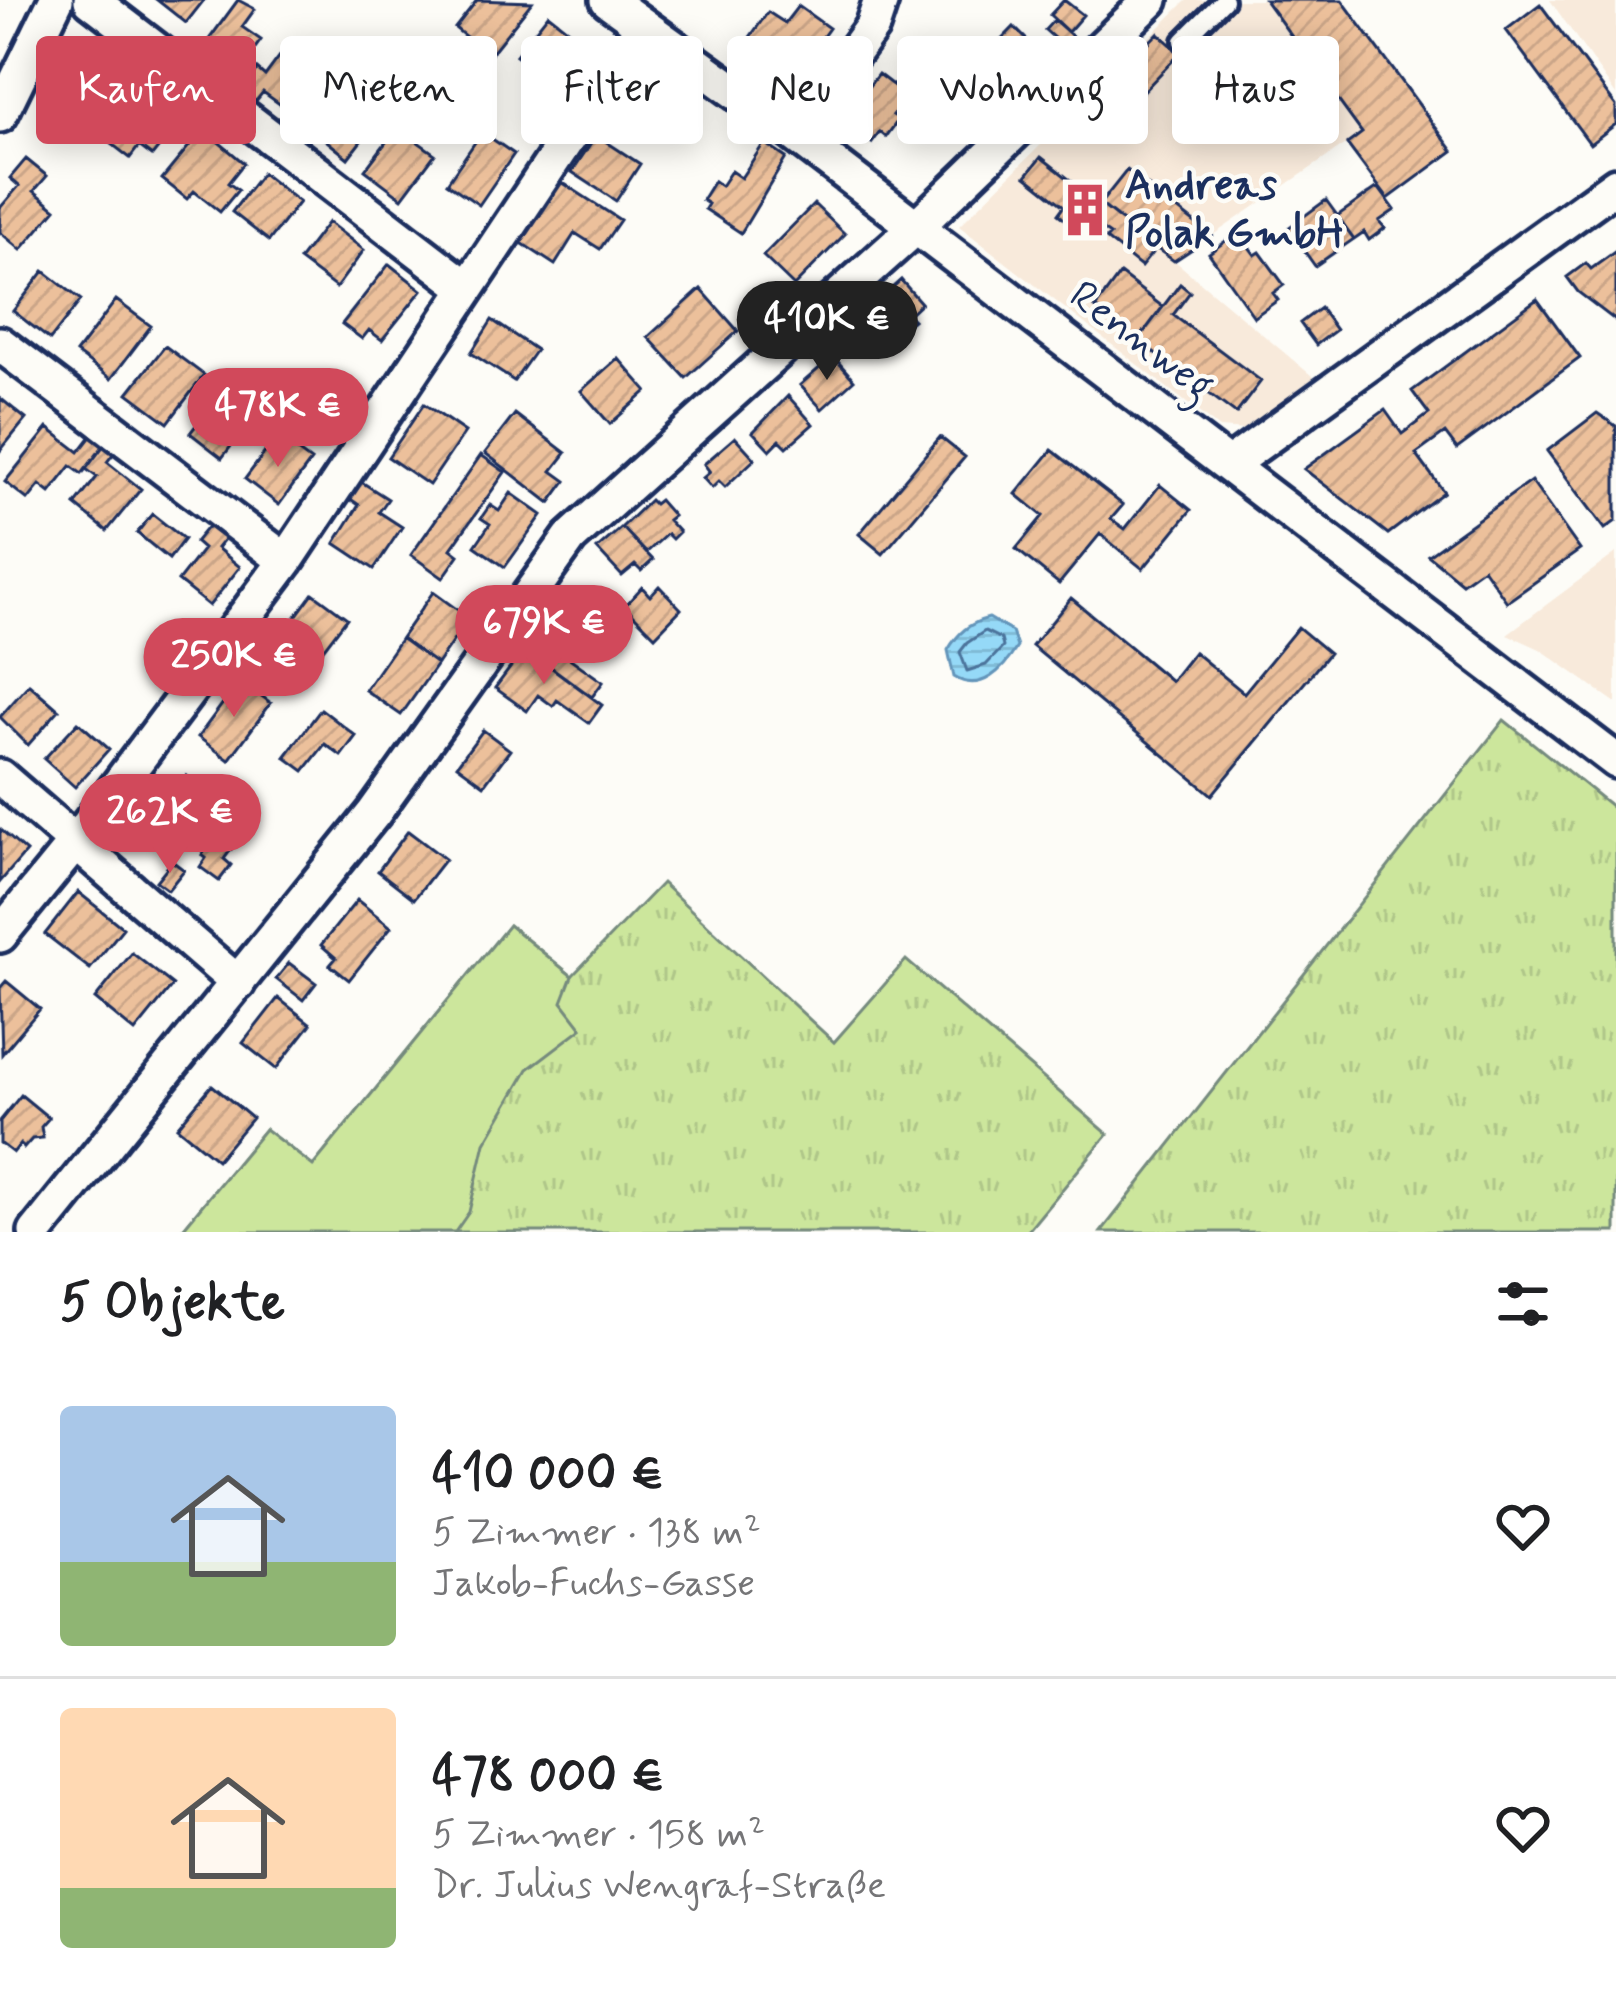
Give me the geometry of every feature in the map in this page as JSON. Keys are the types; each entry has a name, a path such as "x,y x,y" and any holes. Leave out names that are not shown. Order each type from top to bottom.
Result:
{"street":[{"path":"0,116 56,0"},
{"path":"92,0 466,287"},
{"name":"Rennweg","path":"608,0 727,86"},
{"path":"865,36 881,0"},
{"path":"36,1232 374,813 570,538 915,228 1151,0"},
{"path":"0,934 75,843 286,561 642,26"},
{"name":"Rennweg","path":"807,144 1616,761"},
{"path":"1229,465 1616,185"},
{"path":"0,344 286,561"},
{"path":"0,776 238,982"}],"lane":[{"path":"1188,36 1224,0"}],"shaded area":[{"path":"1187,0 1342,0 1453,151 1388,199 1346,144 1175,261 1318,381 1245,430 1219,428 959,226 1042,144 1148,144 1148,39"},
{"path":"1550,0 1616,0 1616,95"},
{"path":"1616,553 1616,703 1540,649 1507,634"}],"green space":[{"path":"1504,720 1616,810 1616,1232 1101,1232"},
{"path":"662,883 834,1042 906,960 1108,1134 1027,1232 180,1232 265,1129 313,1166 509,925 572,976"},
{"path":"509,925 572,976 562,1002 582,1028 528,1069 485,1143 469,1212 455,1232 180,1232 265,1129 313,1166"}],"water":[{"path":"989,618 1012,632 1017,647 991,677 973,683 954,677 948,650 965,630"}],"building":[{"path":"157,0 204,0 186,23"},
{"path":"238,0 255,9 242,27 255,36 212,36"},
{"path":"477,0 532,2 497,46 497,36 465,36 455,28"},
{"path":"1064,0 1083,15 1068,32 1050,15"},
{"path":"1265,0 1342,0 1453,151 1388,199 1347,144 1362,133 1339,101 1339,36 1291,36"},
{"path":"1540,4 1616,106 1616,124 1590,144 1506,30"},
{"path":"798,6 829,28 823,36 751,36 768,12 785,23"},
{"path":"548,14 576,36 531,36"},
{"path":"1054,20 1072,36 1052,36 1045,30"},
{"path":"1158,33 1172,46 1172,61 1148,87 1148,43"},
{"path":"280,56 280,104 263,92 256,101 256,70 265,76"},
{"path":"878,74 897,88 893,115 897,122 886,137 880,132 873,142 873,81"},
{"path":"497,142 514,154 479,205 447,183 474,144"},
{"path":"112,144 161,144 152,156 139,146 130,158"},
{"path":"191,144 221,144 244,163 228,183 238,190 220,212 194,191 187,199 162,179"},
{"path":"331,144 359,144 348,158"},
{"path":"385,144 421,144 435,154 402,198 365,170"},
{"path":"590,144 610,144 640,164 616,201 572,172"},
{"path":"763,144 786,158 741,233 705,209 708,204 702,200 714,181 721,186 731,171 741,178"},
{"name":"Andreas Polak GmbH","path":"1041,157 1156,248 1141,267 1097,226 1088,238 1058,214 1064,206 1026,176"},
{"path":"26,159 47,176 34,191 56,209 21,250 0,232 0,208 19,186 10,178"},
{"path":"1127,170 1212,236 1174,261 1156,248 1100,204"},
{"path":"262,173 299,202 269,241 232,212"},
{"path":"560,181 620,220 600,249 575,233 555,265 520,242"},
{"path":"1378,187 1395,210 1379,221 1385,228 1369,240 1364,232 1354,239 1337,216"},
{"path":"1326,200 1354,239 1315,266 1288,228"},
{"path":"814,204 845,234 794,286 763,256"},
{"path":"328,222 364,250 336,288 299,260"},
{"path":"1238,232 1284,285 1273,293 1278,300 1254,317 1209,253"},
{"path":"1616,251 1616,321 1578,292 1567,277 1586,263 1591,269"},
{"path":"389,264 422,290 382,340 369,330 362,339 342,324"},
{"path":"44,271 81,300 50,340 13,311"},
{"path":"1120,274 1163,307 1138,340 1095,308"},
{"path":"901,280 921,303 908,315 913,320 884,345 880,340 867,351 847,328"},
{"path":"1180,284 1190,292 1173,315 1261,381 1236,414 1138,340"},
{"path":"701,289 738,331 686,378 648,337"},
{"path":"1537,299 1580,358 1457,449 1445,433 1416,454 1444,492 1388,534 1304,469 1385,410 1402,434 1429,414 1412,391"},
{"path":"116,300 151,326 111,379 76,353"},
{"path":"1320,308 1336,330 1316,345 1300,323"},
{"path":"492,320 536,350 514,381 471,353"},
{"path":"165,346 204,375 168,423 128,393"},
{"path":"833,356 854,380 822,409 800,385"},
{"path":"618,358 647,391 610,424 581,391"},
{"path":"224,389 256,414 222,458 190,433"},
{"path":"788,396 813,424 787,447 780,440 770,450 753,432"},
{"path":"0,398 26,419 0,451"},
{"path":"424,404 465,432 429,485 388,457"},
{"path":"1597,413 1616,426 1616,521 1605,529 1547,451"},
{"path":"515,414 566,453 552,471 566,481 550,503 485,453"},
{"path":"48,428 79,452 92,435 104,445 82,474 71,466 50,493 40,485 28,500 5,482"},
{"path":"277,436 311,461 279,505 245,479"},
{"path":"735,437 755,459 725,487 719,481 712,488 703,478 710,472 704,464"},
{"path":"940,437 965,457 883,554 859,534"},
{"path":"104,445 114,453 107,462 141,489 107,531 75,505 97,477 86,469"},
{"path":"1052,450 1123,505 1111,519 1125,529 1160,485 1191,510 1143,569 1100,534 1059,584 1016,549 1043,516 1016,494"},
{"path":"481,455 505,472 451,549 459,555 443,578 411,555"},
{"path":"360,481 388,499 379,512 402,527 374,569 335,543 359,505 349,498"},
{"path":"1531,481 1580,550 1507,602 1483,568 1462,583 1428,555"},
{"path":"511,493 542,515 505,567 475,546 490,524 481,518 490,505 499,511"},
{"path":"650,500 654,504 659,500 679,532 672,539 667,534 646,553 622,527"},
{"path":"152,514 184,539 169,559 137,533"},
{"path":"209,525 225,538 217,548 240,567 209,606 178,581 203,549 195,542"},
{"path":"622,527 653,560 641,571 635,565 622,576 597,549"},
{"path":"659,586 681,609 655,636 625,606 642,587 650,596"},
{"path":"433,592 469,618 437,664 401,638"},
{"path":"313,593 347,618 312,664 279,639"},
{"path":"1071,598 1171,681 1194,652 1244,693 1298,627 1329,653 1212,795 1032,646"},
{"path":"547,618 569,634 558,650 603,682 592,697 525,648"},
{"path":"401,638 437,664 401,715 365,690"},
{"path":"525,648 602,705 589,723 557,700 553,706 538,695 527,711 495,688"},
{"path":"240,680 271,703 229,760 198,737"},
{"path":"29,684 59,710 28,745 0,717"},
{"path":"321,709 356,736 341,756 325,744 304,771 285,757"},
{"path":"78,722 109,749 75,787 44,759"},
{"path":"483,730 510,750 484,785 457,765"},
{"path":"187,776 219,802 178,854 164,843 175,829 157,815"},
{"path":"222,828 238,840 224,859 231,865 219,881 200,867 206,858 202,855"},
{"path":"0,829 26,852 0,882"},
{"path":"408,831 445,859 414,899 378,871"},
{"path":"172,861 184,870 168,890 156,881"},
{"path":"78,892 123,928 90,969 45,934"},
{"path":"357,900 391,927 349,980 330,965 336,958 321,945"},
{"path":"132,953 173,985 135,1032 95,999"},
{"path":"289,963 316,983 303,1000 276,979"},
{"path":"6,981 40,1009 2,1054 0,988"},
{"path":"278,998 311,1024 276,1069 243,1043"},
{"path":"212,1085 252,1118 217,1160 177,1127"},
{"path":"21,1095 49,1118 41,1127 43,1138 32,1139 24,1148 20,1144 13,1153 0,1143 0,1121"}],"place":[{"name":"Andreas Polak GmbH","path":"1085,210"}]}
